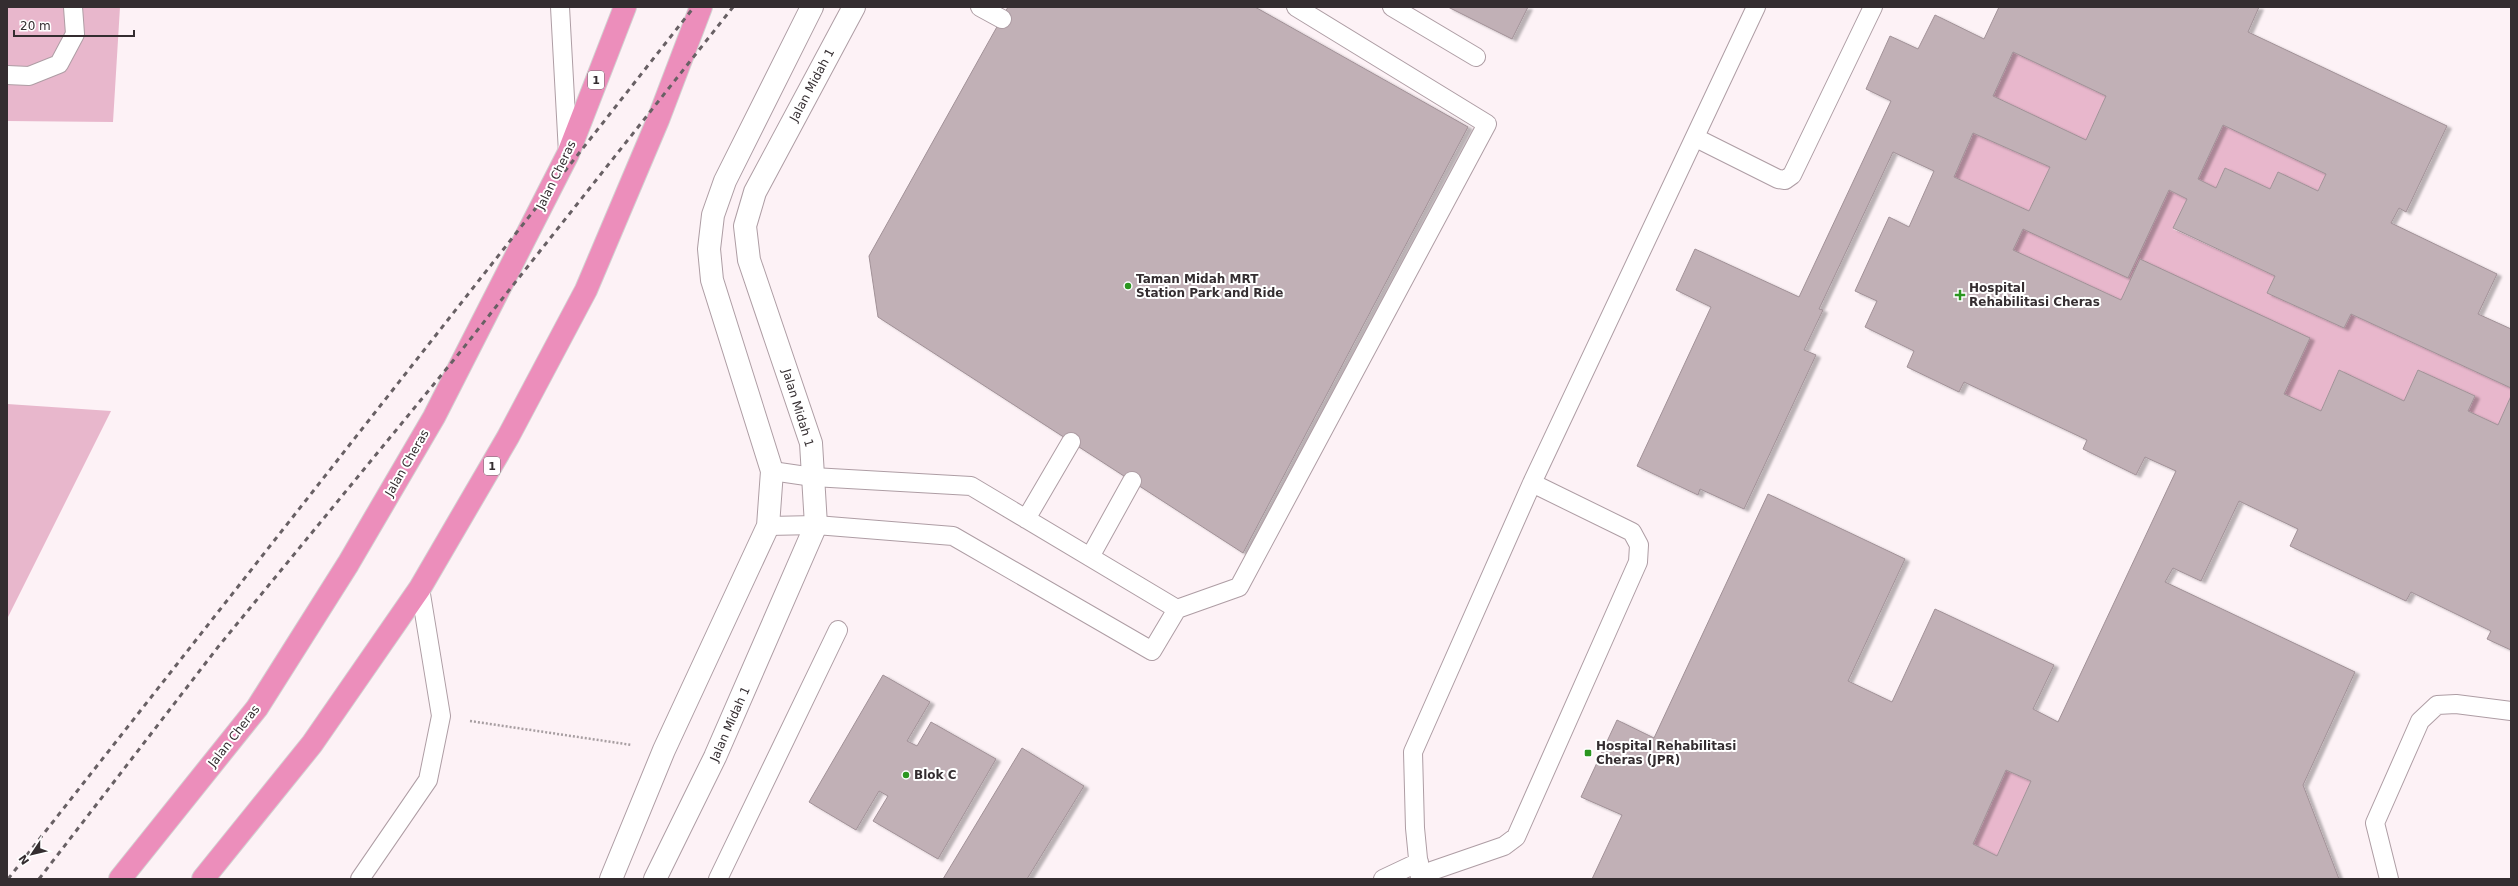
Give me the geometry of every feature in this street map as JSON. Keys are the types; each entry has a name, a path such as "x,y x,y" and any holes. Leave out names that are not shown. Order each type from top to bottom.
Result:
{"highway":[{"name":"Jalan Cheras","path":"120,879 257,708 348,564 434,418 568,154 625,7"},
{"name":"1","path":"203,879 312,744 420,588 508,437 586,290 658,120 701,7"}],"street":[{"path":"611,879 664,750 768,526 772,471 712,280 709,249 713,215 725,181 812,7"},
{"name":"Jalan Midah 1","path":"655,879 715,757 816,526 811,443 749,260 745,226 755,192 854,7"}],"lane":[{"path":"7,75 29,76 59,64 75,34 73,7"},
{"path":"560,7 568,154"},
{"path":"980,7 1002,19"},
{"path":"768,526 816,526 953,536 1152,651 1177,609 1239,587 1487,124 1296,7"},
{"path":"1392,7 1476,57"},
{"path":"1420,872 1415,828 1413,752 1532,483 1696,138 1756,7"},
{"path":"1696,138 1778,179 1785,180 1792,174 1873,7"},
{"path":"1026,519 1071,442"},
{"path":"772,471 813,477 971,486 1177,609"},
{"path":"1090,557 1132,481"},
{"path":"1383,879 1420,872 1504,846 1516,837 1638,562 1639,545 1632,532 1532,483"},
{"path":"360,879 428,780 441,716 420,588"},
{"path":"718,879 838,630"},
{"path":"2389,879 2375,823 2420,721 2437,706 2456,704 2511,711"}],"path":[{"path":"441,716 664,750"}],"shaded area":[{"path":"7,7 120,7 113,122 7,121"},
{"path":"2013,52 2106,96 2086,140 1993,96"},
{"path":"2223,125 2326,174 2318,191 2278,172 2270,189 2225,168 2216,188 2198,179"},
{"path":"1973,133 2050,167 2029,211 1954,177"},
{"path":"2169,190 2187,199 2173,229 2275,276 2267,293 2344,328 2351,314 2511,388 2511,396 2498,425 2468,411 2475,396 2418,370 2404,401 2339,370 2321,411 2284,394 2309,338 2140,259 2121,300 2013,250 2023,229"},
{"path":"7,404 111,411 7,619"},
{"path":"2006,770 2031,781 1997,856 1973,844"}],"building":[{"name":"Taman Midah MRT Station Park and Ride","path":"1008,7 1255,7 1468,127 1243,553 878,317 869,256"},
{"path":"1448,7 1528,7 1512,39"},
{"path":"1999,7 2259,7 2248,32 2447,126 2406,212 2399,208 2391,223 2497,274 2478,314 2511,329 2511,388 2351,314 2344,328 2267,293 2275,276 2173,228 2187,199 2169,190 2128,278 2023,229 2013,250 2121,300 2140,259 2310,338 2284,394 2321,411 2339,370 2404,401 2418,370 2475,396 2468,411 2498,425 2511,396 2511,650 2487,639 2491,631 2411,592 2406,601 2290,546 2298,529 2239,501 2201,581 2173,568 2165,582 2355,672 2303,785 2339,879 1592,879 1622,815 1581,797 1617,720 1654,738 1768,494 1905,559 1848,681 1892,702 1935,609 2054,665 2033,709 2058,722 2176,471 2145,457 2136,475 2083,449 2087,440 1964,382 1959,392 1907,367 1914,351 1865,327 1877,301 1855,291 1889,217 1909,227 1934,171 1893,152 1819,309 1823,310 1804,350 1816,355 1744,509 1700,489 1698,495 1637,466 1711,307 1676,290 1695,249 1799,297 1891,101 1866,89 1890,36 1918,49 1935,15 1984,39","holes":["2013,52 2106,96 2086,140 1993,96","2223,125 2326,174 2318,191 2278,172 2270,189 2225,168 2216,188 2198,179","1973,133 2050,167 2029,211 1954,177","2006,770 2031,781 1997,856 1973,844"]},
{"name":"Blok C","path":"883,675 930,702 907,741 917,746 931,722 996,759 938,859 873,821 888,796 879,791 856,830 809,802"},
{"path":"1022,748 1084,786 1027,879 943,879"}],"railway":[{"path":"8,879 694,7"},
{"path":"39,879 218,647 457,356 733,7"}],"place":[{"name":"Taman Midah MRT Station Park and Ride","path":"1128,286"},
{"name":"Hospital Rehabilitasi Cheras","path":"1960,295"},
{"name":"Hospital Rehabilitasi Cheras (JPR)","path":"1588,753"},
{"name":"Blok C","path":"906,775"}]}
